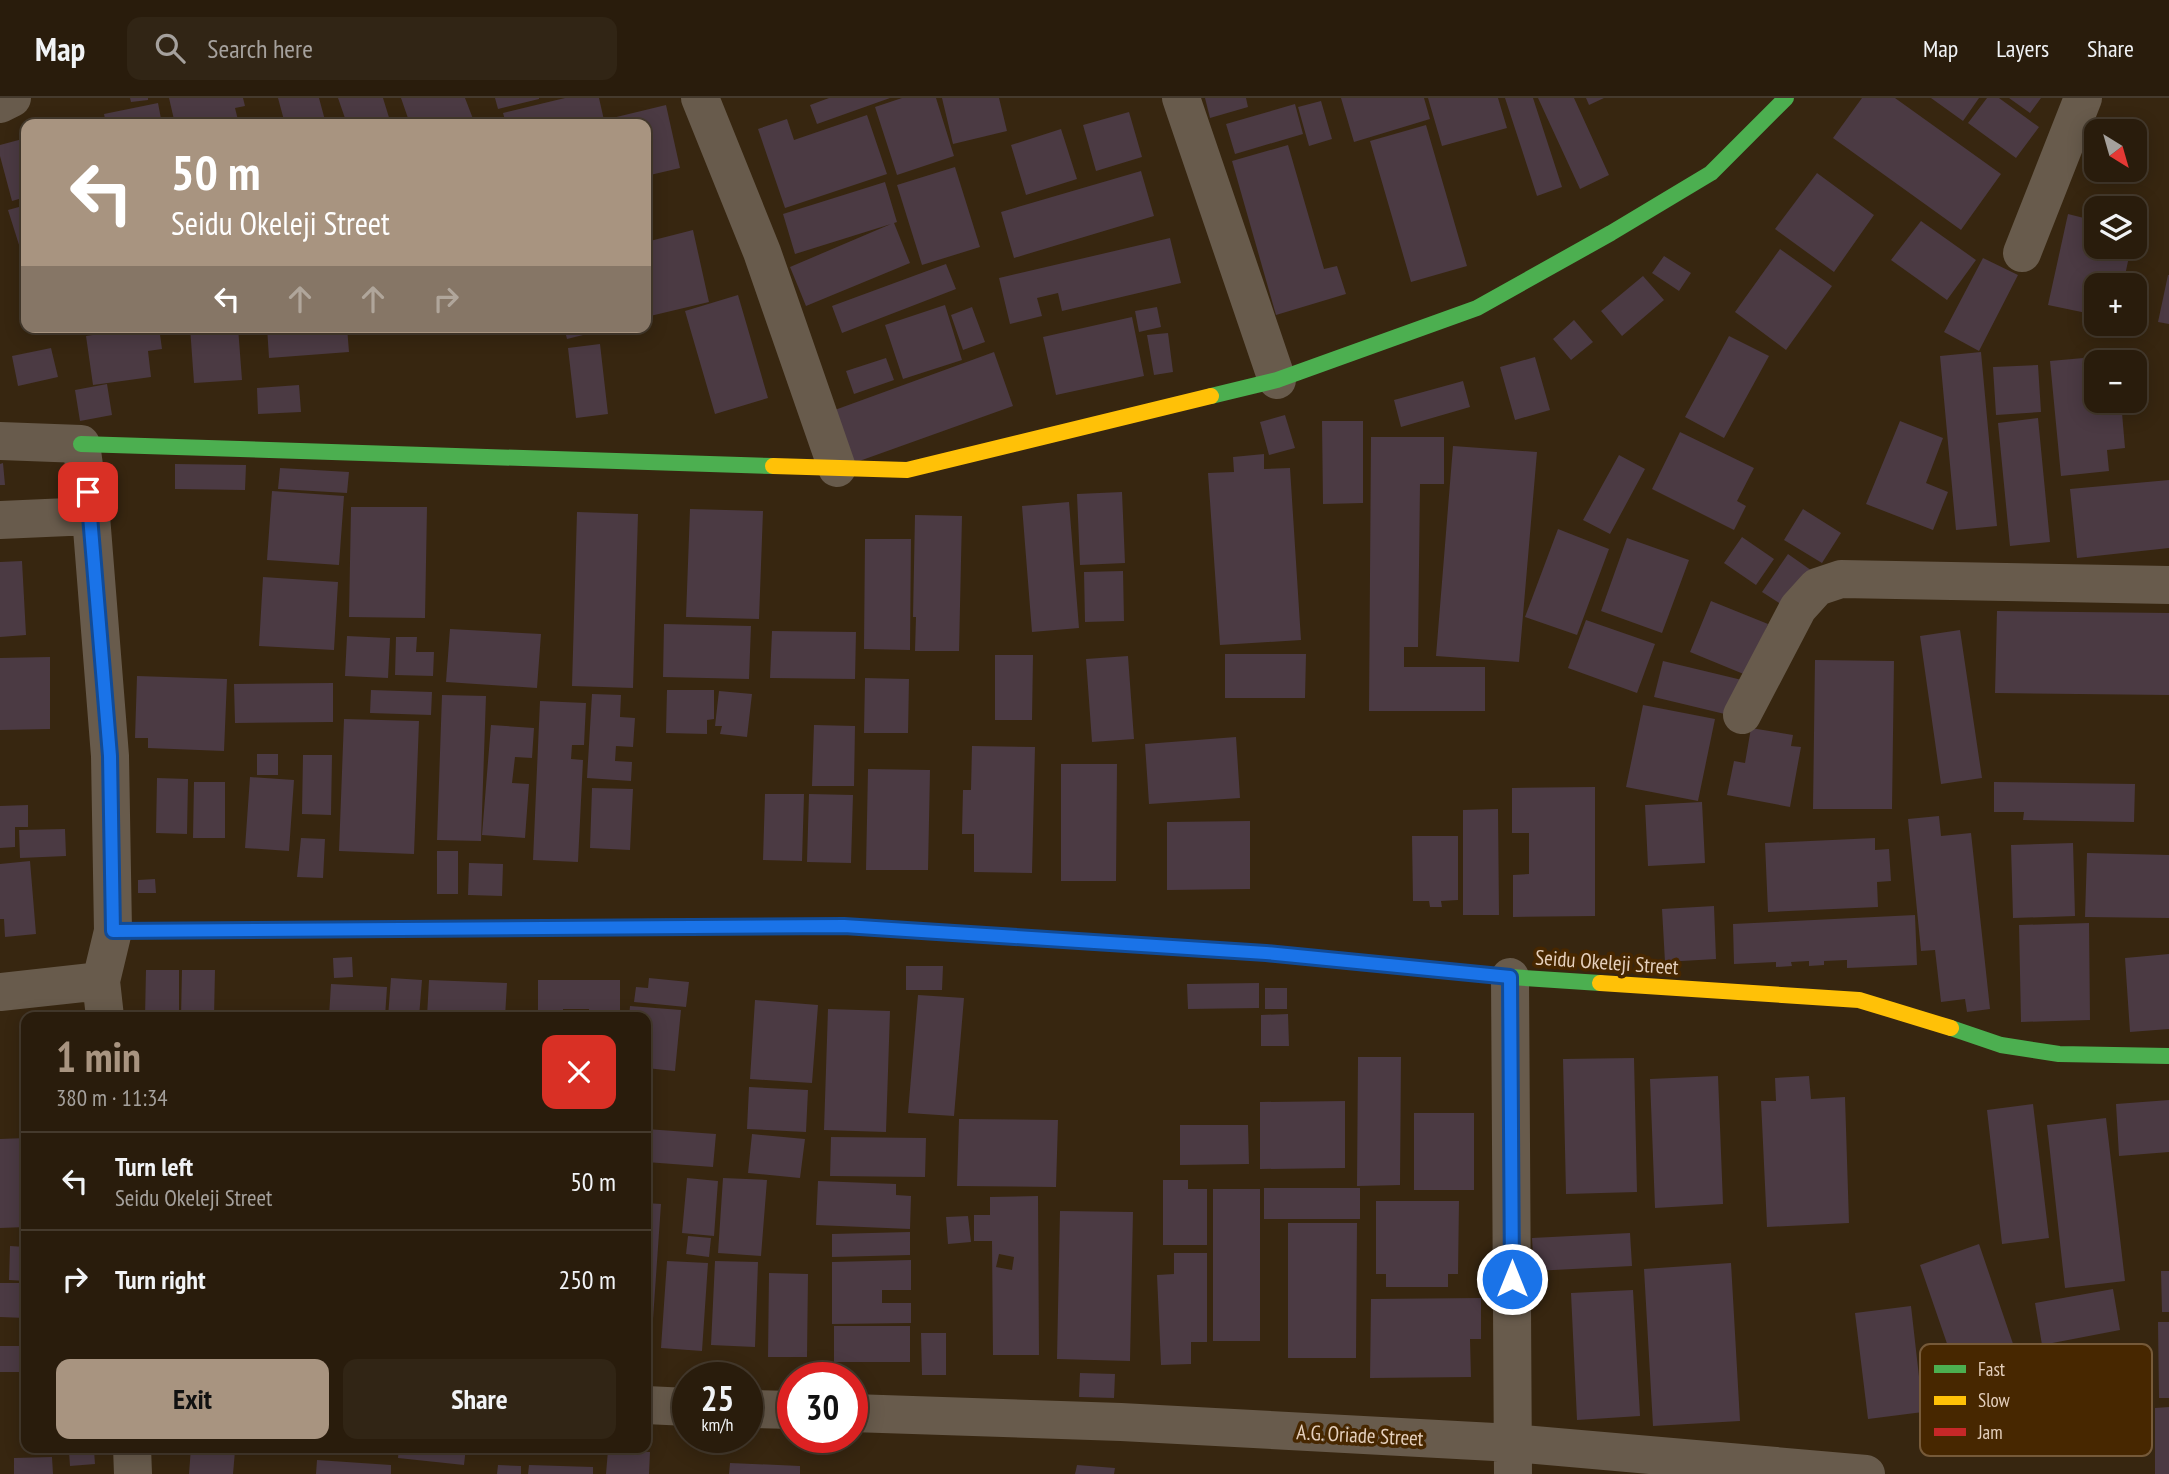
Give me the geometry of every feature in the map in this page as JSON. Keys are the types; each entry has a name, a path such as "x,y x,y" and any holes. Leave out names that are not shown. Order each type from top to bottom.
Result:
{"street":[{"path":"0,104 12,98"},
{"path":"699,98 762,252 837,468"},
{"path":"1181,98 1277,380"},
{"path":"0,440 907,470 1277,380 1477,308 1711,173 1786,98"},
{"path":"2022,253 2083,98"},
{"path":"0,992 103,999 113,931 110,756 91,516 81,444"},
{"path":"0,520 91,516"},
{"path":"1742,715 1798,608 1817,587 1841,579 2169,585"},
{"name":"Seidu Okeleji Street","path":"113,931 844,926 1266,953 1510,977 1859,1000 1900,1010 2001,1045 2059,1054 2169,1056"},
{"path":"1510,977 1513,1459"},
{"path":"651,1405 672,1406"},
{"name":"A.G. Oriade Street","path":"868,1413 1121,1422 1513,1459 1866,1474"},
{"path":"132,1453 133,1474"}],"building":[{"path":"130,98 148,98 148,100 131,102"},
{"path":"169,98 243,98 245,106 235,108 238,119 174,119"},
{"path":"278,98 319,98 325,119 284,119"},
{"path":"338,98 383,98 389,119 345,119"},
{"path":"401,98 465,98 473,119 408,119"},
{"path":"495,98 539,98 539,99 498,109"},
{"path":"565,98 599,98 604,119 505,119 503,113"},
{"path":"829,98 890,98 817,124 810,105"},
{"path":"902,98 936,98 954,156 897,175 875,107"},
{"path":"942,98 999,98 1007,131 953,144"},
{"path":"1205,98 1246,98 1248,107 1210,118"},
{"path":"1341,98 1424,98 1430,119 1354,142"},
{"path":"1428,98 1498,98 1507,128 1442,146"},
{"path":"1505,98 1533,98 1562,187 1537,196"},
{"path":"1538,98 1574,98 1609,175 1580,189"},
{"path":"1586,98 1604,98 1589,105"},
{"path":"1862,98 1895,98 2001,174 1961,230 1833,138"},
{"path":"1931,98 1979,98 1963,121"},
{"path":"1987,98 1999,98 2039,127 2016,158 1968,123"},
{"path":"2009,98 2041,98 2030,113"},
{"path":"1321,101 1332,139 1309,146 1298,107"},
{"path":"158,103 161,119 105,119 104,114"},
{"path":"1295,104 1303,134 1235,154 1226,124"},
{"path":"666,105 680,168 651,175 651,119 608,119"},
{"path":"1129,112 1142,157 1096,171 1083,125"},
{"path":"867,115 887,174 785,208 758,129 787,119 794,140"},
{"path":"1426,125 1467,266 1411,282 1370,141"},
{"path":"1061,129 1077,179 1026,195 1011,145"},
{"path":"21,139 21,198 12,201 0,156 0,145"},
{"path":"1288,145 1324,269 1337,266 1346,294 1276,315 1232,161"},
{"path":"955,167 980,247 922,265 897,185"},
{"path":"1141,171 1154,216 1014,258 1001,212"},
{"path":"1817,173 1874,215 1834,272 1775,229"},
{"path":"885,182 897,222 894,223 910,263 806,306 790,267 891,224 795,254 783,214"},
{"path":"21,206 21,251 8,210"},
{"path":"2068,214 2084,218 2084,259 2128,259 2126,273 2084,273 2084,312 2048,305"},
{"path":"1921,221 1976,260 1947,300 1891,260"},
{"path":"693,230 709,302 651,316 651,241"},
{"path":"1170,238 1181,283 1062,311 1058,293 1037,298 1042,316 1010,324 999,278"},
{"path":"1780,249 1832,286 1786,350 1735,312"},
{"path":"1664,256 1691,273 1679,291 1652,273"},
{"path":"1983,258 2018,275 1979,351 1944,332"},
{"path":"946,264 956,289 842,333 832,306"},
{"path":"2169,275 2169,324 2158,322"},
{"path":"1643,276 1664,300 1622,336 1601,311"},
{"path":"738,295 768,398 715,414 685,311"},
{"path":"945,305 962,360 903,379 885,325"},
{"path":"972,307 985,342 963,350 951,315"},
{"path":"1157,307 1161,327 1139,332 1135,311"},
{"path":"1132,317 1144,376 1056,395 1043,337"},
{"path":"1574,320 1593,342 1571,360 1553,339"},
{"path":"106,333 160,333 162,349 148,351 151,377 93,385 86,336"},
{"path":"190,333 238,333 242,380 194,383"},
{"path":"267,333 347,333 349,352 269,358"},
{"path":"566,333 591,333 567,339"},
{"path":"1168,333 1173,372 1154,375 1147,335"},
{"path":"1729,336 1769,356 1724,438 1685,417"},
{"path":"600,344 608,414 576,418 568,348"},
{"path":"51,348 58,377 18,386 12,356"},
{"path":"994,352 1013,406 851,464 832,411"},
{"path":"1981,352 1997,526 1956,530 1940,356"},
{"path":"1535,357 1550,410 1515,420 1500,367"},
{"path":"886,358 894,380 854,394 846,371"},
{"path":"2084,358 2084,413 2122,413 2125,448 2107,450 2109,471 2061,476 2050,361"},
{"path":"2038,365 2041,412 1996,415 1993,367"},
{"path":"1463,381 1470,407 1401,427 1394,400"},
{"path":"107,384 112,415 80,421 75,390"},
{"path":"299,385 301,412 258,414 257,388"},
{"path":"1285,415 1295,448 1269,455 1260,422"},
{"path":"2038,418 2050,542 2010,546 1998,423"},
{"path":"1322,421 1363,421 1363,503 1323,504"},
{"path":"1900,421 1943,438 1926,483 1948,492 1933,530 1866,504"},
{"path":"1680,432 1754,468 1737,501 1746,506 1734,530 1652,489"},
{"path":"1371,437 1444,437 1444,484 1420,484 1418,647 1404,647 1404,667 1485,667 1485,711 1369,711"},
{"path":"1453,446 1537,452 1519,662 1436,656"},
{"path":"1264,454 1264,469 1290,468 1301,640 1220,645 1208,473 1234,472 1233,457"},
{"path":"1619,455 1645,469 1610,534 1583,520"},
{"path":"3,463 5,485 0,485 0,464"},
{"path":"175,464 246,465 245,490 175,489"},
{"path":"280,468 349,472 347,493 278,489"},
{"path":"2169,480 2169,548 2077,558 2070,489"},
{"path":"272,491 344,496 339,565 267,560"},
{"path":"1122,492 1125,563 1080,565 1077,494"},
{"path":"1069,502 1079,628 1032,632 1022,506"},
{"path":"351,507 427,507 425,618 349,617"},
{"path":"690,509 763,511 759,619 686,617"},
{"path":"1803,509 1841,533 1822,563 1784,540"},
{"path":"577,512 638,514 633,688 572,686"},
{"path":"915,515 962,516 959,651 915,651"},
{"path":"1558,529 1609,549 1577,635 1525,617"},
{"path":"1742,537 1774,559 1756,585 1724,563"},
{"path":"1627,538 1689,560 1662,633 1601,611"},
{"path":"865,539 911,539 910,650 864,649"},
{"path":"1788,554 1815,573 1790,610 1762,592"},
{"path":"22,561 26,635 0,637 0,562"},
{"path":"1123,571 1124,621 1085,622 1084,572"},
{"path":"263,577 338,582 334,650 259,646"},
{"path":"1711,601 1768,624 1746,675 1690,652"},
{"path":"1997,611 2169,613 2169,695 1995,693"},
{"path":"1586,620 1655,644 1637,693 1568,668"},
{"path":"664,624 751,626 749,679 663,677"},
{"path":"450,629 541,634 537,688 446,682"},
{"path":"1960,630 1982,778 1941,784 1920,636"},
{"path":"772,631 856,632 855,679 770,678"},
{"path":"347,636 390,638 388,678 345,676"},
{"path":"396,637 417,637 416,652 434,652 433,676 395,675"},
{"path":"1225,654 1306,654 1305,698 1225,698"},
{"path":"995,655 1033,655 1032,720 995,720"},
{"path":"1128,656 1134,739 1092,742 1086,659"},
{"path":"50,657 50,729 0,730 0,658"},
{"path":"1815,660 1894,661 1892,809 1813,809"},
{"path":"1663,661 1742,680 1733,716 1654,697"},
{"path":"137,676 227,679 224,751 148,748 148,738 135,738"},
{"path":"865,678 909,679 908,733 864,733"},
{"path":"333,683 333,722 235,723 234,684"},
{"path":"371,690 432,692 431,715 370,713"},
{"path":"667,690 714,690 714,719 707,720 707,734 666,733"},
{"path":"719,691 752,694 747,737 720,734 722,726 715,726"},
{"path":"592,694 621,695 620,717 635,718 633,747 616,746 615,761 632,762 631,781 587,778"},
{"path":"442,695 486,696 481,841 437,840"},
{"path":"540,701 586,703 584,745 572,745 571,759 583,760 578,862 533,860"},
{"path":"1643,705 1715,719 1698,801 1626,787"},
{"path":"344,719 419,721 414,854 339,851"},
{"path":"491,725 534,728 532,758 515,757 512,783 529,784 525,838 482,835"},
{"path":"814,725 855,726 854,786 812,786"},
{"path":"1751,728 1793,735 1791,746 1801,747 1790,807 1727,795 1734,761 1745,763"},
{"path":"1236,737 1240,798 1149,804 1145,744"},
{"path":"972,746 1035,747 1032,873 974,872 974,834 962,834 963,790 971,790"},
{"path":"257,754 278,754 278,775 257,775"},
{"path":"303,755 332,755 331,815 302,814"},
{"path":"1061,764 1117,764 1116,881 1061,881"},
{"path":"868,769 930,770 928,870 866,870"},
{"path":"250,777 294,780 289,851 245,848"},
{"path":"157,778 188,779 187,834 156,833"},
{"path":"194,782 225,782 225,838 193,838"},
{"path":"1994,782 2135,784 2134,822 2023,820 2024,812 1994,812"},
{"path":"1595,787 1595,916 1513,917 1513,875 1529,874 1529,833 1512,833 1512,788"},
{"path":"592,788 633,789 630,850 590,848"},
{"path":"765,794 804,794 802,861 763,860"},
{"path":"809,794 853,795 851,863 807,862"},
{"path":"1702,802 1705,863 1648,866 1645,805"},
{"path":"28,805 28,827 15,827 15,847 0,848 0,806"},
{"path":"1498,809 1499,915 1463,915 1463,810"},
{"path":"1939,816 1941,836 1971,833 1990,1009 1967,1012 1965,999 1941,1002 1935,950 1921,951 1908,819"},
{"path":"1250,821 1250,889 1167,890 1167,822"},
{"path":"65,829 66,856 20,858 19,830"},
{"path":"1412,836 1458,836 1458,900 1441,901 1442,907 1430,907 1429,901 1413,901"},
{"path":"301,838 325,839 323,878 297,877"},
{"path":"1875,838 1875,850 1889,849 1891,881 1877,882 1878,907 1768,912 1765,843"},
{"path":"2073,843 2075,916 2013,918 2011,845"},
{"path":"437,851 458,851 458,894 437,894"},
{"path":"2087,853 2169,855 2169,918 2085,917"},
{"path":"30,861 36,934 5,937 4,919 0,919 0,864"},
{"path":"469,863 503,864 502,896 468,895"},
{"path":"155,879 156,893 138,893 138,880"},
{"path":"1714,906 1716,959 1665,962 1662,909"},
{"path":"1915,915 1917,965 1847,968 1847,960 1824,961 1824,965 1809,966 1809,961 1791,962 1792,966 1776,967 1776,962 1734,964 1733,924"},
{"path":"2089,923 2090,1020 2021,1022 2019,925"},
{"path":"2169,954 2169,1029 2130,1032 2125,958"},
{"path":"352,957 353,977 334,978 333,958"},
{"path":"906,966 943,966 942,990 906,990"},
{"path":"146,970 179,970 179,1012 145,1012"},
{"path":"182,970 215,970 214,1012 181,1012"},
{"path":"391,978 422,980 419,1012 388,1012"},
{"path":"649,978 689,982 686,1007 634,1002 636,987 648,988"},
{"path":"429,980 507,983 505,1012 427,1012"},
{"path":"538,980 620,980 620,1012 563,1009 563,1012 538,1012"},
{"path":"1259,983 1259,1008 1188,1009 1187,984"},
{"path":"331,984 387,987 385,1012 329,1012"},
{"path":"1265,988 1287,988 1287,1009 1265,1009"},
{"path":"918,995 964,998 954,1116 908,1113"},
{"path":"755,1000 818,1005 812,1083 750,1079"},
{"path":"630,1006 681,1010 675,1071 651,1069 651,1012 629,1012"},
{"path":"828,1009 890,1011 886,1132 824,1130"},
{"path":"1288,1014 1289,1046 1261,1046 1261,1015"},
{"path":"1358,1057 1401,1057 1400,1185 1357,1186"},
{"path":"1634,1058 1637,1192 1566,1194 1563,1059"},
{"path":"1718,1076 1723,1204 1655,1208 1650,1079"},
{"path":"1809,1076 1811,1099 1845,1097 1849,1223 1767,1227 1761,1101 1776,1101 1775,1078"},
{"path":"749,1087 808,1090 806,1132 747,1129"},
{"path":"2169,1100 2169,1152 2119,1156 2116,1104"},
{"path":"1345,1101 1345,1168 1260,1169 1260,1102"},
{"path":"2033,1104 2049,1238 2002,1244 1987,1110"},
{"path":"1414,1113 1474,1113 1474,1190 1414,1190"},
{"path":"2106,1118 2125,1281 2065,1288 2047,1125"},
{"path":"959,1119 1058,1120 1056,1187 957,1186"},
{"path":"1180,1125 1248,1125 1249,1164 1180,1165"},
{"path":"651,1129 716,1134 713,1167 651,1162"},
{"path":"752,1134 805,1139 800,1178 748,1173"},
{"path":"831,1137 926,1138 925,1177 830,1176"},
{"path":"21,1138 21,1227 0,1228 0,1139"},
{"path":"687,1178 718,1181 714,1236 682,1233"},
{"path":"723,1178 767,1180 761,1256 718,1253"},
{"path":"1163,1180 1188,1180 1188,1189 1207,1189 1207,1245 1163,1245"},
{"path":"818,1181 896,1184 896,1195 911,1196 910,1229 816,1225"},
{"path":"1264,1188 1360,1188 1360,1219 1264,1219"},
{"path":"1213,1189 1260,1189 1260,1341 1213,1341"},
{"path":"1038,1196 1039,1355 993,1355 992,1241 974,1241 974,1215 990,1215 990,1197","holes":["999,1254 1014,1257 1012,1270 996,1267"]},
{"path":"1376,1201 1459,1201 1458,1274 1448,1274 1448,1287 1386,1287 1386,1274 1376,1274"},
{"path":"651,1203 661,1204 651,1348"},
{"path":"1060,1211 1133,1212 1130,1361 1057,1359"},
{"path":"968,1216 971,1242 948,1244 946,1217"},
{"path":"1288,1223 1357,1223 1356,1358 1288,1358"},
{"path":"910,1232 910,1255 832,1257 832,1234"},
{"path":"1630,1233 1632,1266 1534,1271 1532,1238"},
{"path":"688,1236 711,1238 709,1257 686,1254"},
{"path":"1979,1244 2013,1344 1947,1344 1920,1265"},
{"path":"10,1246 21,1247 21,1281 9,1280"},
{"path":"1174,1253 1207,1253 1207,1342 1191,1342 1191,1364 1161,1365 1157,1275 1174,1274"},
{"path":"911,1260 911,1290 882,1290 882,1303 911,1303 911,1323 832,1324 832,1262"},
{"path":"667,1261 708,1263 702,1351 661,1348"},
{"path":"715,1261 758,1262 755,1347 711,1345"},
{"path":"1731,1263 1740,1421 1653,1426 1644,1269"},
{"path":"2161,1271 2169,1271 2169,1312 2162,1312"},
{"path":"769,1273 808,1274 807,1357 768,1357"},
{"path":"0,1283 21,1283 21,1318 0,1317"},
{"path":"2113,1289 2120,1330 2042,1344 2035,1303"},
{"path":"1633,1290 1640,1416 1577,1420 1571,1293"},
{"path":"1481,1298 1481,1339 1470,1339 1471,1377 1370,1378 1371,1299"},
{"path":"1911,1306 1920,1386 1920,1412 1868,1419 1855,1313"},
{"path":"2158,1322 2169,1322 2169,1398 2159,1398"},
{"path":"834,1326 910,1326 910,1362 834,1362"},
{"path":"921,1333 946,1333 946,1375 922,1375"},
{"path":"0,1346 21,1346 21,1372 0,1372"},
{"path":"1080,1373 1115,1374 1114,1398 1079,1397"},
{"path":"2169,1407 2169,1474 2155,1474 2155,1408"},
{"path":"69,1453 94,1453 95,1464 70,1466"},
{"path":"191,1453 235,1453 233,1474 189,1474"},
{"path":"398,1453 465,1453 464,1465 398,1458"},
{"path":"608,1453 650,1453 649,1474 606,1474"},
{"path":"52,1457 53,1474 14,1474 14,1458"},
{"path":"317,1460 391,1465 391,1474 316,1474"},
{"path":"730,1463 800,1466 800,1474 729,1474"},
{"path":"498,1465 521,1466 521,1474 497,1474"},
{"path":"529,1465 593,1467 593,1474 528,1474"},
{"path":"1077,1465 1115,1468 1114,1474 1075,1474"}],"traffic: fast":[{"path":"1211,396 1277,380 1477,308 1711,173 1786,98"},
{"path":"81,444 773,466"},
{"path":"636,927 844,926 1266,953 1600,983"},
{"path":"1951,1028 2001,1045 2059,1054 2169,1056"}],"traffic: slow":[{"path":"773,466 907,470 1211,396"},
{"path":"113,931 373,929"},
{"path":"1600,983 1859,1000 1951,1028"}],"traffic: jam":[{"path":"373,929 636,927"}],"route":[{"path":"88,492 110,756 113,931 844,926 1266,953 1510,977 1512,1279"}]}
